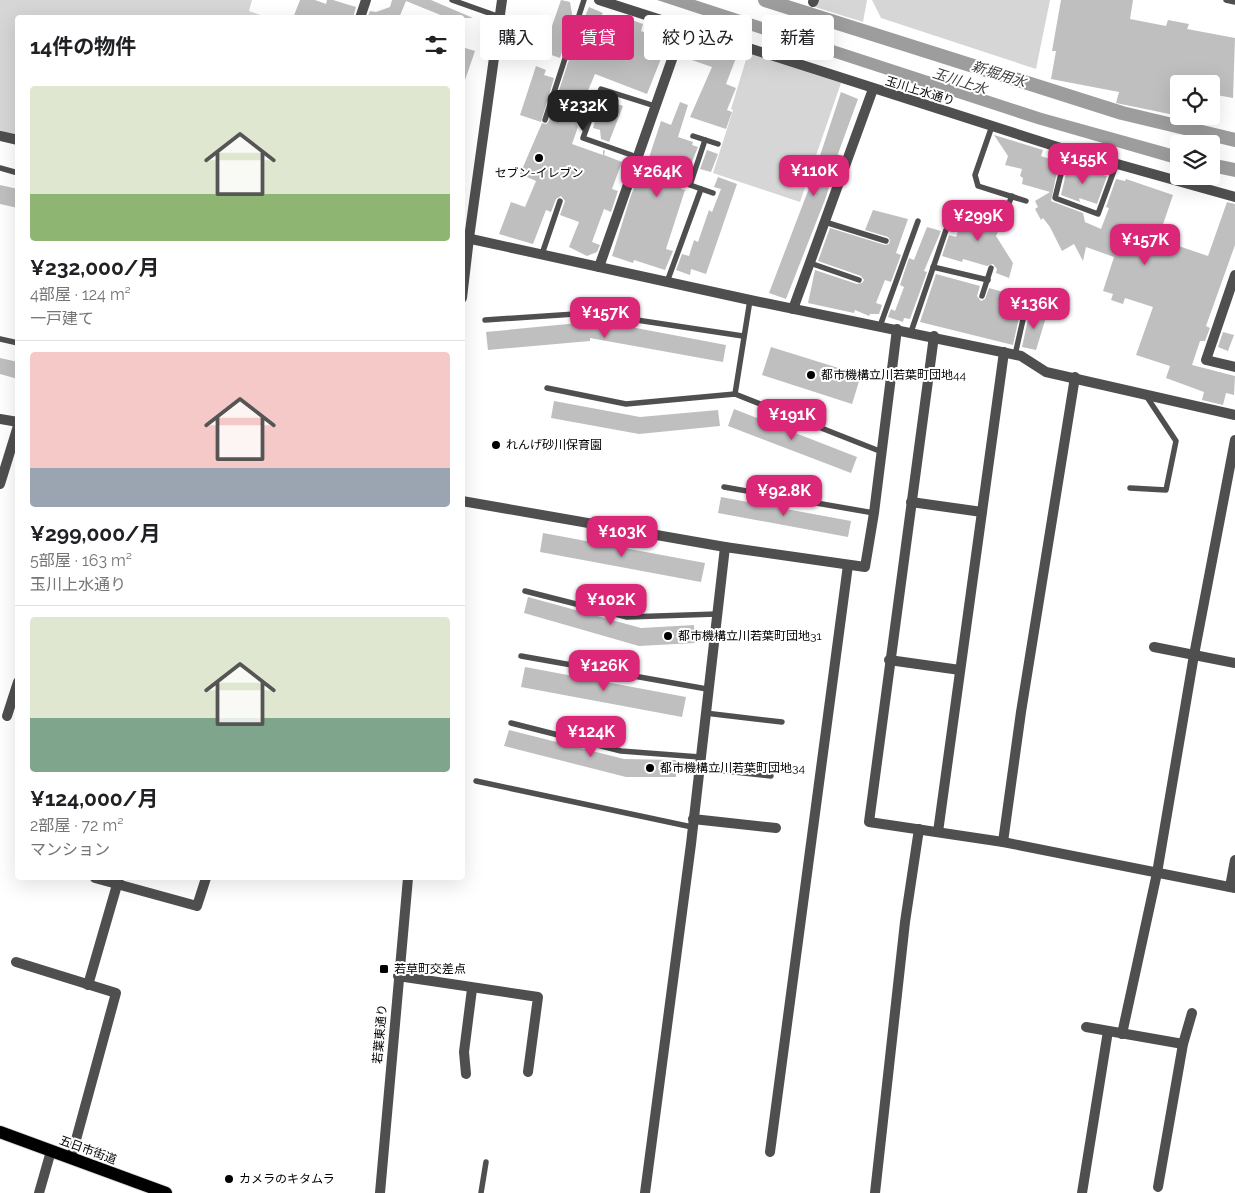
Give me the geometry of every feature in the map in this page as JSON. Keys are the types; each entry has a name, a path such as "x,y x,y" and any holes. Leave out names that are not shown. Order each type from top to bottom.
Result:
{"main road":[{"name":"五日市街道","path":"0,1132 166,1193"}],"street":[{"path":"361,15 366,0"},
{"path":"500,15 502,0"},
{"name":"玉川上水通り","path":"599,0 644,15"},
{"name":"玉川上水通り","path":"752,50 1068,150 1235,197"},
{"path":"465,253 493,60"},
{"path":"599,267 672,60"},
{"path":"792,309 873,89"},
{"path":"0,136 15,139"},
{"path":"466,238 792,309 934,336 1010,353 1046,372 1144,392 1235,415"},
{"path":"1235,276 1206,360 1235,367"},
{"path":"465,502 725,547 865,567 874,513 897,329"},
{"path":"934,336 889,660 869,822 1003,842 1232,888 1235,860"},
{"path":"938,832 982,512 1010,353"},
{"path":"1003,842 1021,712 1075,377"},
{"path":"0,419 15,423"},
{"path":"0,484 15,434"},
{"path":"1122,1034 1157,872 1194,655 1235,440"},
{"path":"911,502 982,512"},
{"path":"646,1193 725,547"},
{"path":"770,1152 848,565"},
{"path":"1154,647 1235,663"},
{"path":"889,660 960,670"},
{"path":"7,716 15,691"},
{"path":"692,823 776,828"},
{"path":"875,1193 905,922 919,829"},
{"path":"88,985 118,881 197,906 205,880"},
{"name":"若葉東通り","path":"380,1193 408,880"},
{"path":"16,962 116,993 72,1158"},
{"path":"398,976 472,989 538,997 528,1072"},
{"path":"466,1074 464,1052 472,989"},
{"path":"1158,1187 1183,1044 1192,1013"},
{"path":"1086,1027 1183,1044"},
{"path":"1082,1193 1108,1031"},
{"path":"39,1193 51,1151"}],"lane":[{"path":"452,0 494,15"},
{"path":"545,120 584,0"},
{"path":"1226,0 1235,2"},
{"path":"637,157 583,138 601,89 655,106"},
{"path":"992,126 975,175 978,186 1026,201"},
{"path":"693,136 718,144"},
{"path":"705,140 690,185 713,193"},
{"path":"1068,150 1055,198 1098,214 1116,164"},
{"path":"0,168 15,171"},
{"path":"667,282 701,189"},
{"path":"1006,210 1012,196"},
{"path":"542,254 560,200"},
{"path":"880,326 918,221"},
{"path":"825,222 886,241"},
{"path":"911,332 946,230"},
{"path":"810,263 859,280"},
{"path":"933,267 988,280"},
{"path":"982,296 991,268"},
{"path":"1010,353 1029,293"},
{"path":"735,394 750,300"},
{"path":"485,320 590,313 743,336"},
{"path":"0,339 15,342"},
{"path":"547,388 626,404 735,394 882,452"},
{"path":"1130,488 1166,490 1176,442 1144,392"},
{"path":"724,487 874,513"},
{"path":"525,591 627,617 717,614"},
{"path":"520,656 708,689"},
{"path":"705,713 782,722"},
{"path":"511,723 621,751 700,756"},
{"path":"698,768 771,776"},
{"path":"476,781 692,823"},
{"path":"481,1193 486,1162"}],"shaded area":[{"path":"0,0 252,0 249,11 260,15 15,15 15,137 0,133"},
{"path":"657,0 695,0 741,15 703,15"},
{"path":"816,0 867,0 863,22 815,7"},
{"path":"872,0 1050,0 1036,69 881,18"},
{"path":"752,19 762,22 762,34 752,31"},
{"path":"834,45 1042,113 1170,149 1170,162 1037,124 834,58"},
{"path":"752,54 762,58 762,60 770,60 841,83 800,202 713,173 733,110 731,109 746,60 752,60"},
{"path":"1220,160 1235,163 1235,177 1220,174"}],"building":[{"path":"300,0 315,0 326,4 327,0 333,0 356,7 354,15 294,15"},
{"path":"392,0 431,0 473,18 465,18 465,15 441,15 406,1 400,15 368,15 370,11 376,12 390,7"},
{"path":"561,0 570,2 572,15 562,15 562,52 560,58 552,55 552,26"},
{"path":"1061,0 1133,0 1130,19 1166,26 1168,20 1189,24 1187,29 1235,38 1233,98 1220,96 1220,75 1170,75 1170,114 1116,103 1119,92 1051,79 1056,51 1052,51"},
{"path":"589,7 603,13 602,15 586,15"},
{"path":"634,21 643,24 641,31 644,32 644,60 660,60 647,94 595,74 587,93 594,96 589,108 569,100 578,127 572,144 603,155 603,150 605,151 604,155 622,162 612,189 618,191 611,212 604,209 592,242 600,245 597,252 587,256 569,247 579,222 560,215 565,201 561,196 556,199 551,212 546,210 533,244 499,234 511,202 525,207 536,181 520,174 542,123 546,124 549,121 569,60 634,60"},
{"path":"465,48 475,51 465,80"},
{"path":"692,60 735,60 726,84 736,88 727,110 732,112 726,129 690,117 712,67"},
{"path":"536,66 546,70 544,75 554,78 541,122 520,115"},
{"path":"841,92 858,99 831,173 833,174 826,197 786,299 769,293 811,183"},
{"path":"602,99 623,106 609,142 601,139 600,130 593,128"},
{"path":"680,102 688,105 678,137 693,142 692,145 698,147 681,189 685,190 666,249 673,251 665,270 634,260 633,263 612,256 631,195 641,173 644,173 661,121 671,125"},
{"path":"994,135 1043,150 1041,156 1059,162 1051,201 1083,213 1085,222 1101,229 1109,208 1106,207 1116,179 1125,181 1126,179 1173,195 1158,239 1208,256 1227,202 1235,204 1235,245 1206,326 1210,328 1205,341 1200,341 1192,365 1235,376 1234,395 1226,393 1223,405 1202,400 1204,392 1166,378 1170,366 1136,355 1153,307 1125,298 1123,304 1111,300 1113,294 1103,291 1114,257 1086,247 1083,261 1074,244 1062,251 1050,227 1043,218 1041,220 1035,209 1038,207 1035,201 1050,192 1022,184 1023,178 1020,176 1022,169 1005,165 1008,156"},
{"path":"707,150 718,154 711,172 700,169"},
{"path":"1068,165 1107,176 1097,204 1079,198 1080,202 1061,195"},
{"path":"718,177 737,184 706,274 691,269 690,275 676,270 682,254 689,256 694,240 698,242 709,210 712,212 721,189 714,187"},
{"path":"0,185 15,188 15,207 0,204"},
{"path":"962,202 985,211 983,216 996,221 995,225 1000,227 996,236 1013,263 1009,278 996,273 997,269 993,264 987,266 963,259 962,262 942,256 949,235 956,237 963,217 956,215"},
{"path":"873,210 908,219 896,253 901,255 891,282 885,280 876,303 882,305 879,314 870,314 869,316 855,310 854,313 808,303 815,270 857,284 862,283 864,280 861,276 818,261 830,228 885,245 889,244 890,240 888,237 865,230"},
{"path":"927,227 941,231 924,271 927,272 910,319 904,318 903,322 888,317 891,309 895,311 904,287 900,285 909,258 914,260"},
{"path":"936,274 980,286 977,296 981,301 985,299 989,288 1021,297 1018,307 1021,308 1013,345 920,322"},
{"path":"1030,310 1047,314 1036,350 1022,347"},
{"path":"599,321 726,345 723,362 590,338 590,341 488,350 486,332"},
{"path":"1223,332 1234,335 1228,351 1218,347"},
{"name":"都市機構立川若葉町団地44","path":"771,347 861,375 852,404 762,375"},
{"path":"0,358 15,361 15,378 0,374"},
{"path":"554,401 640,417 718,410 720,426 639,434 551,418"},
{"path":"734,409 857,457 851,473 728,426"},
{"path":"721,497 851,521 848,537 718,513"},
{"path":"543,533 705,563 701,582 540,552"},
{"path":"528,597 641,628 694,625 695,643 639,646 524,613"},
{"path":"525,667 686,697 682,717 521,687"},
{"path":"509,730 624,759 676,760 676,777 626,777 504,746"}],"waterway":[{"name":"新堀用水","path":"765,0 1122,113 1235,140"}],"place":[{"name":"セブン-イレブン","path":"539,158"},
{"name":"都市機構立川若葉町団地44","path":"811,375"},
{"name":"れんげ砂川保育園","path":"496,445"},
{"name":"都市機構立川若葉町団地31","path":"668,636"},
{"name":"都市機構立川若葉町団地34","path":"650,768"},
{"name":"若草町交差点","path":"384,969"},
{"name":"カメラのキタムラ","path":"229,1179"}],"water label":[{"name":"玉川上水","path":"960,81"}]}
